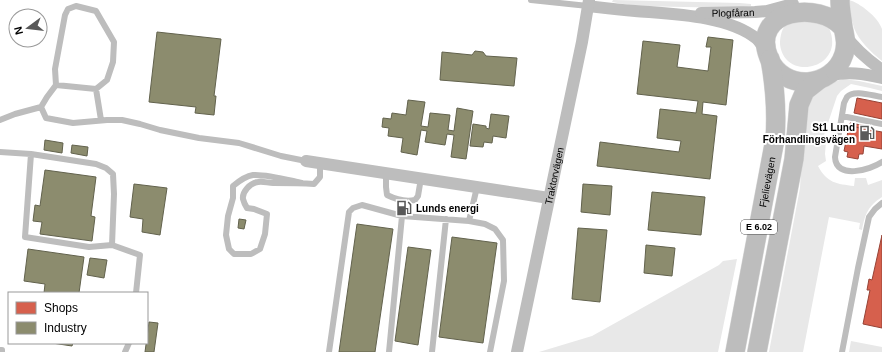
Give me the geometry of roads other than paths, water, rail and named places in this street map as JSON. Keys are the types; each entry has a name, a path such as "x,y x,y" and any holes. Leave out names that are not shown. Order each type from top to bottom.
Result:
{"main road":[{"name":"Fjelievägen","path":"757,352 794,159 798,105 806,91 839,65 844,56 846,45 840,0"},
{"name":"Fjelievägen","path":"735,352 776,139 777,118 774,81 766,39 770,25 774,18 781,11 799,2"},
{"path":"799,2 817,3 827,8 838,18 844,31"},
{"path":"769,56 778,70 789,78 806,82 824,77"},
{"path":"724,352 746,250 764,204"}],"street":[{"name":"Plogfåran","path":"672,14 767,11 799,2"},
{"name":"Plogfåran","path":"589,3 633,11 704,18 724,23 757,39 769,56"},
{"name":"Traktorvägen","path":"517,352 589,3"},
{"path":"844,31 856,48 882,70"},
{"path":"824,77 856,73 882,78"},
{"path":"306,161 549,198"}],"lane":[{"path":"531,0 589,3"},
{"path":"0,120 15,114 41,108 56,85 55,69 65,15 68,9 76,6 96,11 114,42 114,62 107,80 96,89 56,85"},
{"path":"96,89 101,120"},
{"path":"882,98 857,93 851,94 847,97 844,103 835,157 836,163 839,167 851,171 860,171 873,167 882,162"},
{"path":"41,108 46,118 73,123 101,120 122,120 199,138 239,143 281,156 306,161"},
{"path":"842,116 882,124"},
{"path":"0,152 31,154 96,164 106,168 113,174 114,194 112,245"},
{"path":"31,154 25,237 89,247 112,245 140,255 136,292"},
{"path":"302,183 266,176 252,175 242,179 233,186 233,198 228,216 226,235 229,249 234,254 251,254 260,249 265,234 266,214 247,208 243,198 250,185 257,182 314,184 320,177 320,163"},
{"path":"386,173 387,195 391,198 405,201 415,200 418,196 421,178"},
{"path":"469,221 477,187"},
{"path":"842,352 868,223 872,213 882,203"},
{"path":"329,352 349,212 353,208 362,206 402,216 469,221 485,224 494,229 503,240 504,281 491,350 484,352"},
{"path":"389,352 402,216"},
{"path":"432,352 446,219"}],"place":[{"name":"St1 Lund Förhandlingsvägen","path":"867,133"},
{"name":"Lunds energi","path":"404,208"}]}
